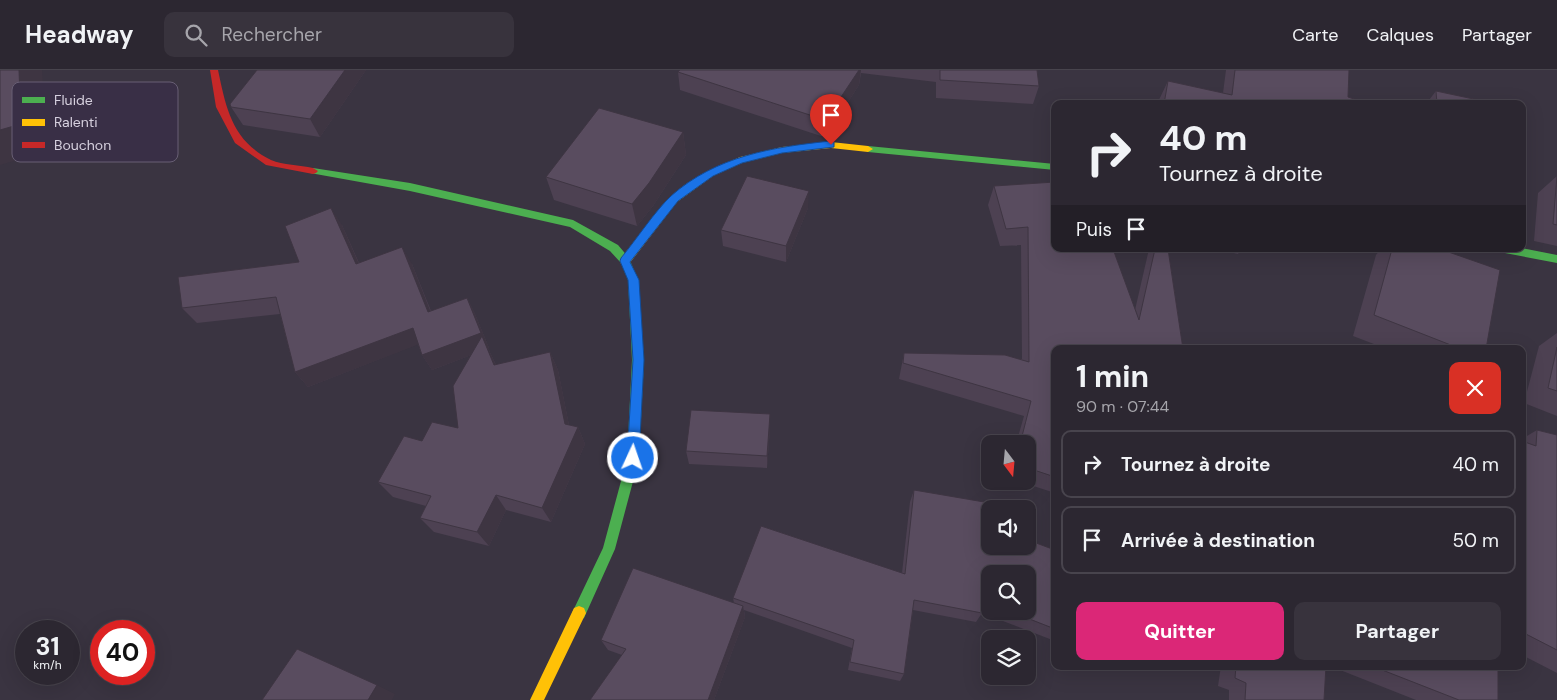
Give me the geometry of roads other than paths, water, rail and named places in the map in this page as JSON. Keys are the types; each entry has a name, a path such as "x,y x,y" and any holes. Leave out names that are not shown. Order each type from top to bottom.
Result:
{"street":[{"path":"214,70 221,107 238,141 269,162 410,187 573,224 614,248 625,261 633,280 638,360 633,458 609,549 537,700"},
{"path":"625,261 674,199 703,179 740,160 782,150 831,145 1051,167"},
{"path":"1520,252 1557,259"}]}
